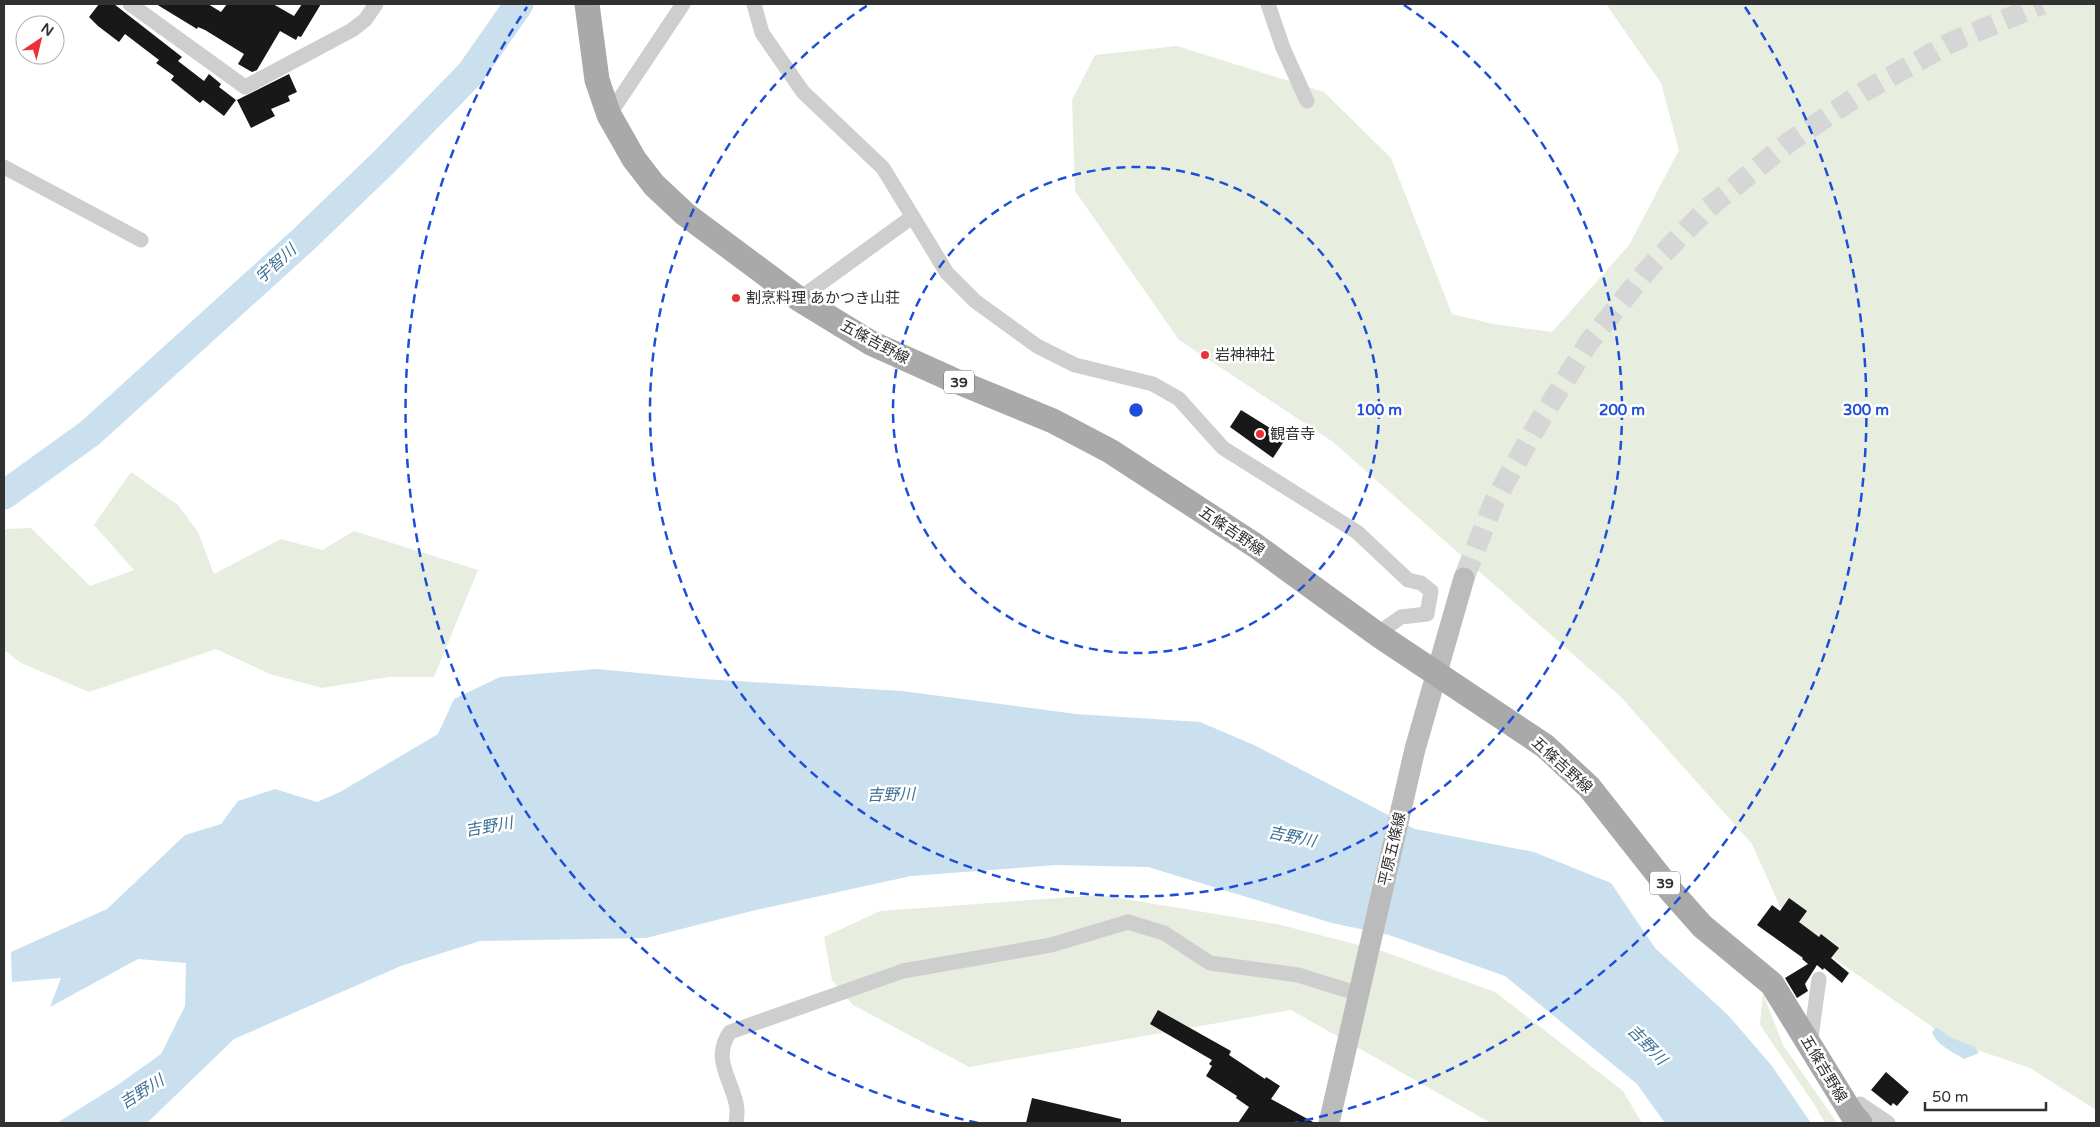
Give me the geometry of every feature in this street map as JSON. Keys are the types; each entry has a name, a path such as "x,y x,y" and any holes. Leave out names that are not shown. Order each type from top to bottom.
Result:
{"main road":[{"name":"五條吉野線","path":"587,4 597,80 609,115 634,159 654,184 685,214 799,299 871,343 951,379 1054,421 1110,451 1256,546 1377,634 1545,746 1589,787 1671,891 1702,926 1772,984 1856,1119"},
{"name":"平原五條線","path":"1329,1123 1415,749 1464,578"}],"street":[{"path":"130,4 245,87 352,30 365,20 376,4"},
{"path":"609,115 683,4"},
{"path":"754,4 762,33 803,92 883,168 947,273 975,301 1037,346 1075,365 1154,384 1179,400 1223,448 1357,532 1408,580 1421,583 1431,591 1427,614 1401,617 1377,634"},
{"path":"1268,4 1283,48 1306,101"},
{"path":"4,167 141,240"},
{"path":"799,299 912,217"},
{"path":"736,1123 737,1105 721,1058 723,1042 730,1032 903,972 1051,945 1128,922 1164,934 1210,963 1298,975 1359,994"},
{"path":"1810,1045 1819,979"},
{"path":"1856,1119 1860,1104 1888,1123"}],"green space":[{"path":"1606,4 2096,4 2096,1110 2030,1068 1954,1042 1789,927 1752,844 1620,696 1333,442 1179,340 1075,191 1072,100 1095,55 1177,46 1324,92 1391,158 1452,314 1493,324 1552,332 1629,245 1679,150 1661,83"},
{"path":"131,472 178,505 198,532 214,574 281,539 322,550 354,531 478,570 434,677 389,677 322,688 270,674 216,649 89,692 21,663 4,650 4,529 31,528 90,586 134,570 94,525"},
{"path":"1100,895 1277,924 1382,951 1495,992 1623,1091 1642,1123 1491,1123 1291,1010 969,1067 853,1005 832,980 824,937 880,911"},
{"path":"1763,993 1783,1045 1837,1123 1825,1123 1760,1025"}],"water":[{"name":"吉野川","path":"597,669 703,679 902,691 1076,714 1200,722 1254,745 1415,829 1534,852 1611,883 1655,948 1728,1015 1772,1066 1811,1123 1665,1123 1637,1084 1505,976 1389,935 1332,923 1148,867 1056,865 911,876 752,911 646,938 480,941 401,966 234,1039 147,1123 57,1123 119,1084 161,1054 185,1006 186,963 138,959 50,1007 61,978 12,982 11,952 107,909 185,835 221,824 238,801 275,789 317,802 340,792 438,734 454,699 500,677"},
{"path":"1936,1027 1952,1038 1975,1047 1979,1053 1964,1059 1950,1051 1934,1037 1932,1032"}],"building":[{"path":"99,4 114,4 182,57 178,61 204,81 209,74 221,84 219,87 236,100 224,116 203,100 200,103 171,80 174,76 156,63 159,60 125,34 119,42 98,26 89,17"},
{"path":"156,4 208,4 221,12 227,4 273,4 294,16 302,4 321,4 301,37 298,36 296,40 280,31 257,70 252,72 238,64 244,54 205,30 198,27 197,29"},
{"path":"289,74 297,92 288,96 290,101 271,109 275,116 251,128 237,100"},
{"path":"1241,410 1286,438 1273,458 1230,427"},
{"path":"1789,898 1807,911 1799,922 1819,937 1821,934 1839,948 1831,958 1849,973 1842,983 1824,968 1823,970 1817,965 1805,984 1808,991 1797,998 1785,978 1808,964 1803,958 1757,925 1772,905 1780,911"},
{"path":"1158,1010 1231,1051 1229,1055 1265,1079 1266,1077 1280,1086 1271,1099 1315,1123 1238,1123 1249,1107 1236,1098 1237,1096 1206,1076 1212,1066 1209,1064 1212,1060 1150,1024"},
{"path":"1886,1072 1909,1092 1897,1106 1893,1103 1891,1106 1871,1090"},
{"path":"1032,1098 1121,1119 1121,1123 1026,1123"}],"waterway":[{"name":"宇智川","path":"4,495 90,433 304,239 384,162 470,74 519,4"}],"tunnel":[{"path":"1464,578 1494,502 1539,422 1589,342 1650,267 1708,208 1788,143 1865,91 1950,43 2042,4"}],"place":[{"name":"割烹料理 あかつき山荘","path":"736,298"},
{"name":"岩神神社","path":"1205,355"},
{"name":"観音寺","path":"1260,434"}]}
